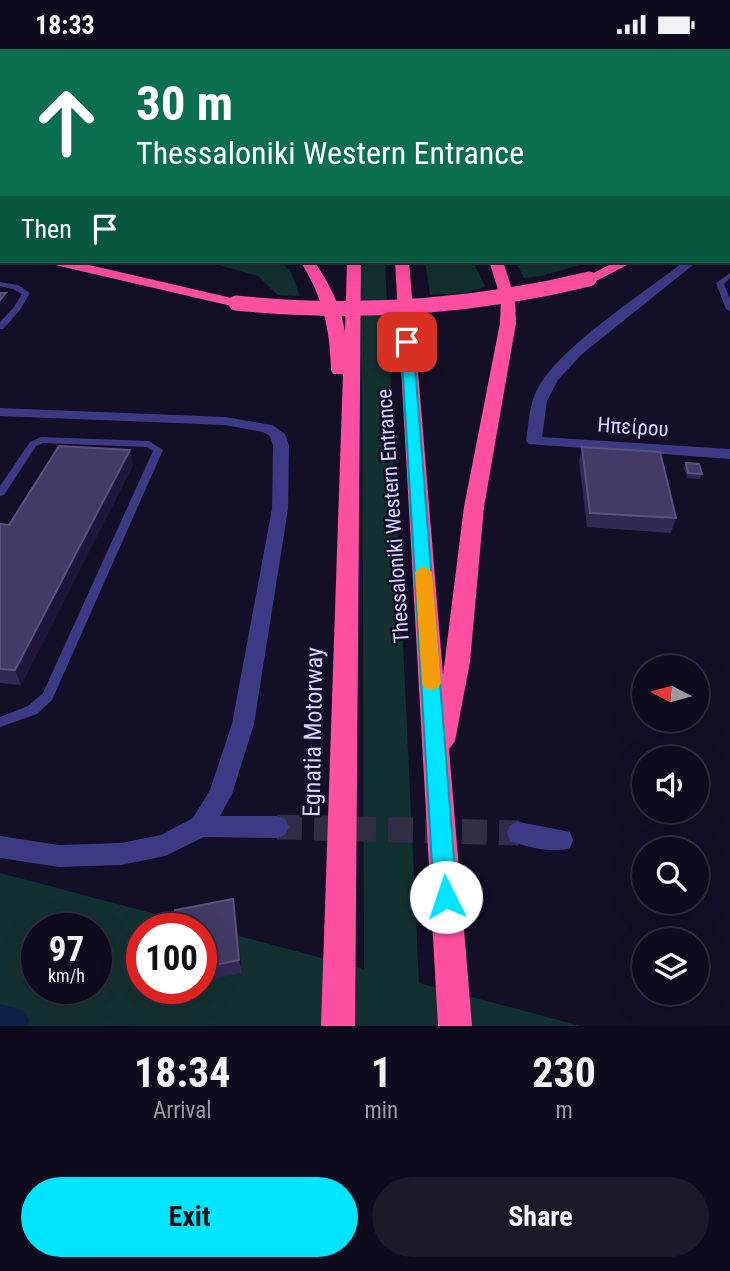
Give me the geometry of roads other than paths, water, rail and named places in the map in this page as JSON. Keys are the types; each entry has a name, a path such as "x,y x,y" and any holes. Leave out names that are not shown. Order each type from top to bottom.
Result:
{"highway":[{"path":"64,263 236,303 323,311 411,310 522,296 589,279 624,263"},
{"path":"308,263 324,286 337,320 339,387 351,440"},
{"path":"351,440 354,263"},
{"name":"Thessaloniki Western Entrance","path":"402,263 437,768"},
{"path":"455,1026 437,768 458,662 474,507 508,323 508,299 497,263"},
{"name":"Egnatia Motorway","path":"338,1026 351,440"}],"street":[{"name":"Ηπείρου","path":"689,263 577,351 553,377 544,389 540,401 534,441 730,454"},
{"path":"0,412 225,421 267,428 277,435 281,446 280,509 243,724 220,794 201,826"},
{"path":"0,847 59,856 121,854 165,845 201,826 277,827"},
{"path":"519,833 561,839"}],"lane":[{"path":"730,275 720,283 730,309"},
{"path":"0,284 26,293 0,327"},
{"path":"0,493 33,444 41,440 149,444 158,450 48,696 41,706 30,712 0,722"}],"water":[{"path":"0,1004 23,1010 29,1020 27,1026 0,1026"}],"tunnel":[{"path":"277,827 519,833"}]}
